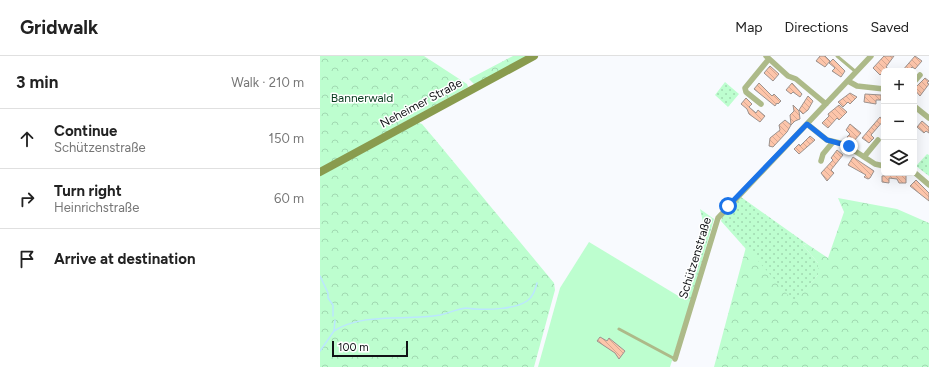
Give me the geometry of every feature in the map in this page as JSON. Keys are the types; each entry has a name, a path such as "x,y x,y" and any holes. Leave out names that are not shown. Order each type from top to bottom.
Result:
{"main road":[{"name":"Neheimer Straße","path":"320,172 534,56"}],"street":[{"name":"Schützenstraße","path":"676,358 718,218 871,56"},
{"path":"761,104 746,92 745,88 767,58 788,76 796,79 826,104"},
{"path":"917,78 920,75"},
{"path":"848,81 857,86 881,88"},
{"path":"917,108 929,118"},
{"path":"807,124 821,137 833,142 844,144 875,164 881,165"},
{"path":"864,156 878,140"},
{"path":"821,161 823,154 833,142"},
{"path":"917,175 929,185"}],"lane":[{"path":"838,56 856,72"},
{"path":"619,329 676,358"}],"green space":[{"name":"Bannerwald","path":"320,56 424,56 467,84 468,87 320,169"},
{"path":"513,56 530,56 475,85 469,79"},
{"path":"725,82 739,94 728,107 715,95"},
{"path":"417,122 422,124 554,283 555,290 534,367 320,367 320,174"},
{"path":"927,154 929,155 929,176 917,167"},
{"path":"741,197 807,244 803,245 818,263 818,275 794,303 721,221 723,215"},
{"path":"838,198 897,209 929,223 929,367 714,367 746,247 794,302 818,275 818,263 803,245 807,244 828,258 844,212"},
{"path":"700,209 714,219 690,303 684,300 703,237 703,222"},
{"path":"589,242 690,303 670,367 538,367 560,288"}],"building":[{"path":"820,56 825,56 830,61 825,67 816,61"},
{"path":"884,56 894,56 886,67 887,68 881,68 880,75 873,68"},
{"path":"915,56 922,61 916,68 905,68"},
{"path":"833,59 845,71 841,77 832,71 835,68 829,63"},
{"path":"770,66 779,74 773,81 764,73"},
{"path":"925,78 929,81 927,83 929,84 920,96 917,92 917,86"},
{"path":"759,83 772,96 774,94 781,101 775,106 754,89"},
{"path":"792,83 802,94 800,97 793,92 791,94 786,90"},
{"path":"850,93 857,97 850,104 848,102 843,107 838,102"},
{"path":"865,94 881,95 881,100 876,100 876,104 864,102"},
{"path":"808,96 813,101 808,110 803,114 799,110"},
{"path":"746,98 752,104 749,107 756,113 758,110 765,116 760,122 749,114 747,109 741,104"},
{"path":"793,105 799,111 800,119 791,125 790,115 794,111"},
{"path":"839,105 847,112 839,120 837,118 828,128 822,123 829,116 828,114"},
{"path":"880,117 881,118 881,123 871,135 874,138 869,143 862,138"},
{"path":"785,120 791,125 787,132 773,147 769,146 770,138 780,130 779,125"},
{"path":"922,121 929,127 929,133 926,131 924,133 917,127"},
{"path":"850,124 861,133 853,142 847,137 850,134 846,130"},
{"path":"810,136 815,140 799,154 794,149 799,144 800,146"},
{"path":"837,150 843,155 831,170 834,173 827,181 821,173 833,160 831,158"},
{"path":"853,157 874,171 870,178 868,179 864,177 866,175 848,165"},
{"path":"882,176 906,176 906,183 899,183 897,179 889,178 889,183 882,182"},
{"path":"916,180 929,193 929,201 910,186"},
{"path":"600,337 607,341 609,338 625,351 619,359 615,353 597,341"}],"waterway":[{"path":"320,276 328,293 328,298 333,305 333,316"},
{"path":"334,331 358,321 372,319 427,317 466,308 494,309 516,306 522,304 531,297 537,283"},
{"path":"320,351 334,331 335,320"}],"route":[{"path":"728,206 807,124 821,137 849,146"}]}
